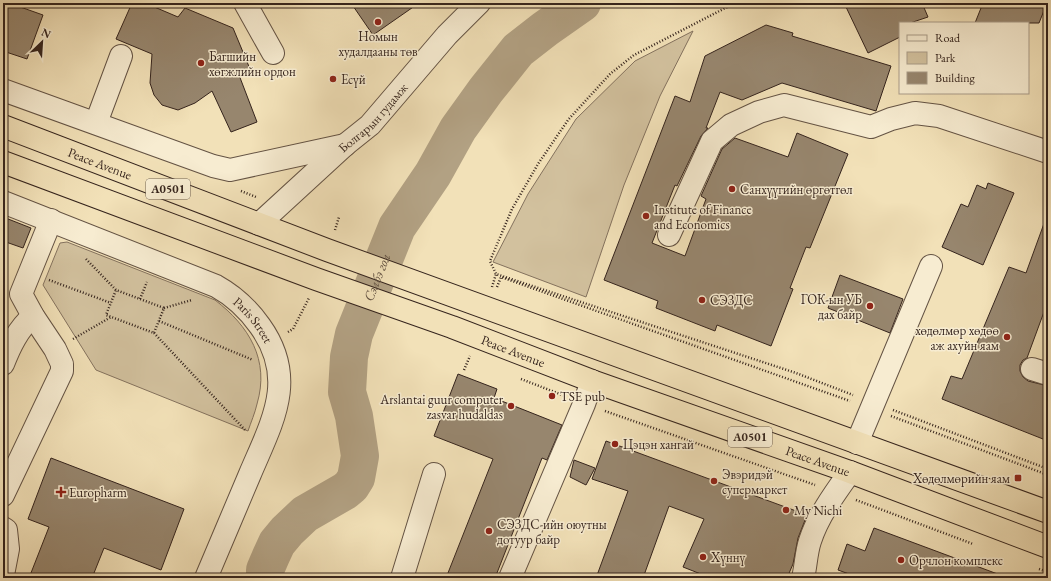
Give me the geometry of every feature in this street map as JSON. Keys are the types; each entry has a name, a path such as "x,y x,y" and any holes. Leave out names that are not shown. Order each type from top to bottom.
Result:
{"highway":[{"name":"Peace Avenue","path":"3,126 259,224 333,243"},
{"name":"A0501","path":"3,162 316,287"},
{"name":"A0501","path":"333,243 462,300 1048,512"},
{"name":"Peace Avenue","path":"316,287 452,327 592,381 850,472 1048,547"}],"street":[{"path":"245,3 274,53"},
{"name":"Болгарын гудамж","path":"259,224 345,145 370,125 436,46 479,3"},
{"path":"96,123 121,56"},
{"path":"3,90 214,166 230,170 345,145"},
{"path":"669,235 712,141 731,125 759,112 784,105 871,127 891,119 915,113 939,116 1048,152"},
{"name":"Paris Street","path":"3,202 216,286 231,295 244,307 256,320 269,340 280,371 279,387 273,418 206,578"},
{"path":"3,495 62,371 62,364 21,294 51,220"},
{"path":"857,443 931,266"},
{"path":"3,364 15,337 24,324 33,316"},
{"path":"510,578 584,404 592,381"},
{"path":"803,578 810,542 816,525 835,492 850,472"},
{"path":"402,578 434,474"},
{"path":"3,528 6,530 8,549 3,575"}],"path":[{"path":"490,292 496,274 490,261 512,209 538,164 568,120 610,74 634,55 735,3"},
{"path":"333,243 339,217"},
{"path":"84,257 116,290 164,308 197,299"},
{"path":"496,274 796,373 1048,475"},
{"path":"497,287 501,277 872,405 1048,469"},
{"path":"43,278 111,303"},
{"path":"140,299 148,279"},
{"path":"303,312 316,287"},
{"path":"116,290 106,315 154,333 251,436"},
{"path":"154,333 164,308"},
{"path":"71,340 111,317"},
{"path":"159,321 257,362"},
{"path":"464,370 470,354 476,358"},
{"path":"514,376 584,404 835,492 975,545"},
{"path":"1033,567 1048,572"}],"green space":[{"path":"693,31 660,96 624,185 586,297 493,262 528,194 576,119 635,61"},
{"path":"67,242 215,300 238,321 254,345 261,373 257,404 248,431 96,370 43,285 60,243"}],"building":[{"path":"3,3 9,3 43,15 27,59 3,51"},
{"name":"Багшийн хөгжлийн ордон","path":"132,3 145,3 178,17 185,8 233,28 250,69 239,75 257,122 231,132 212,91 195,103 178,110 162,105 154,95 150,83 152,54 116,39"},
{"name":"Номын худалдааны төв","path":"351,3 419,3 373,35"},
{"path":"856,3 922,3 928,17 913,22 899,22 899,38 868,53 846,7"},
{"path":"983,3 1047,3 1039,23 975,22"},
{"path":"766,25 793,33 792,36 891,66 876,111 782,83 742,100 720,92 706,128 708,128 701,136 677,186 675,185 652,243 685,256 706,199 701,196 722,149 735,138 788,157 797,133 848,154 810,248 806,247 790,288 793,289 771,346 717,325 715,331 656,308 658,301 604,280 675,96 690,102 705,56"},
{"path":"988,183 1014,193 983,265 942,247 961,204 968,207 977,185 986,189"},
{"path":"3,217 31,228 23,248 3,241"},
{"name":"хөдөлмөр хөдөө аж ахуйн яам","path":"1046,218 1048,218 1048,301 1027,358 1023,360 1020,365 1020,371 1023,377 1028,381 1048,386 1048,441 942,399 951,376 962,379 1009,267 1026,273"},
{"name":"ГОК-ын УБ дах байр","path":"840,275 903,299 890,333 828,308"},
{"path":"458,374 497,389 494,398 562,425 547,460 542,458 495,578 446,578 493,459 434,436"},
{"path":"606,441 807,515 798,538 793,564 787,578 711,578 683,567 704,519 669,506 643,578 596,578 628,491 592,479"},
{"path":"51,458 184,509 161,570 104,548 92,578 29,578 49,527 28,519"},
{"path":"574,460 595,468 586,485 570,477"},
{"name":"Орчлон комплекс","path":"874,528 1003,576 1002,578 860,578 838,570 847,544 865,551"}],"waterway":[{"name":"Сэлбэ гол","path":"265,578 265,570 277,543 287,531 305,514 345,491 351,486 356,478 360,456 354,416 347,392 349,357 354,334 397,227 433,174 458,129 486,90 518,50 582,3"}],"place":[{"name":"Номын худалдааны төв","path":"378,22"},
{"name":"Багшийн хөгжлийн ордон","path":"201,63"},
{"name":"Есүй","path":"333,79"},
{"name":"Санхүүгийн өргөтгөл","path":"732,189"},
{"name":"Institute of Finance and Economics","path":"646,216"},
{"name":"СЭЗДС","path":"702,300"},
{"name":"ГОК-ын УБ дах байр","path":"870,306"},
{"name":"хөдөлмөр хөдөө аж ахуйн яам","path":"1007,337"},
{"name":"TSE pub","path":"552,396"},
{"name":"Arslantai guur computer zasvar hudaldas","path":"511,406"},
{"name":"Цэцэн хангай","path":"615,444"},
{"name":"Хөдөлмөрийн яам","path":"1018,478"},
{"name":"Эвэридэй супермаркет","path":"714,481"},
{"name":"Europharm","path":"61,492"},
{"name":"My Nichi","path":"786,510"},
{"name":"СЭЗДС-ийн оюутны дотуур байр","path":"489,531"},
{"name":"Хүннү","path":"703,557"},
{"name":"Орчлон комплекс","path":"901,560"}]}
